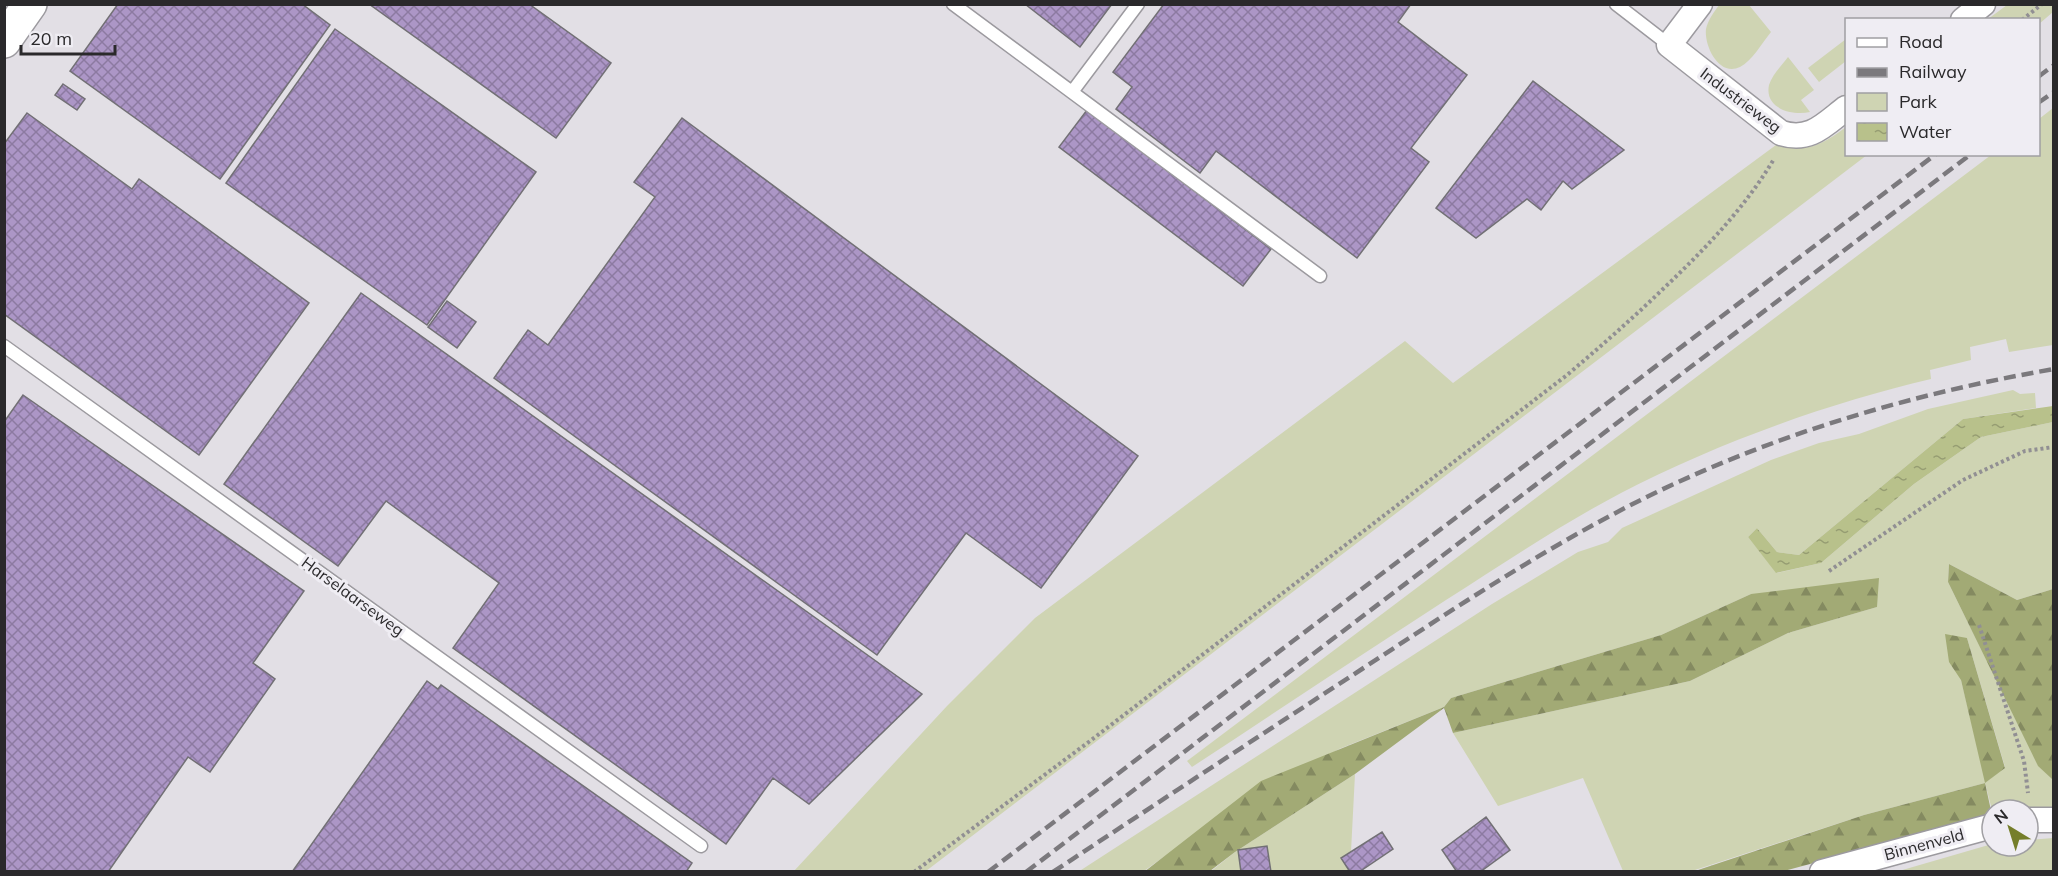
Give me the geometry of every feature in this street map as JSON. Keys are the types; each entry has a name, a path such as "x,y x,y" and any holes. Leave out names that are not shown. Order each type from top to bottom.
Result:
{"street":[{"path":"4,41 30,4"},
{"path":"1669,45 1700,4"},
{"path":"1966,18 1983,4"},
{"name":"Industrieweg","path":"1669,45 1781,133 1794,137 1804,136 1820,128 1845,109"},
{"name":"Binnenveld","path":"1822,872 1980,829"}],"lane":[{"path":"953,4 1320,276"},
{"path":"1072,92 1138,4"},
{"name":"Industrieweg","path":"1616,4 1669,45"},
{"name":"Harselaarseweg","path":"4,346 701,846"}],"path":[{"path":"2024,18 2042,4"},
{"path":"914,872 1090,741 1575,369 1615,335 1715,237 1739,211 1766,172"},
{"path":"1829,571 1963,480 2025,451 2054,447"},
{"path":"1979,625 2024,761 2033,798"}],"green space":[{"path":"1719,5 1749,5 1771,32 1753,56 1740,67 1726,68 1719,64 1710,51 1706,29"},
{"path":"2007,5 2053,5 2053,12 2040,23 2040,18 1989,18"},
{"path":"1845,40 1845,62 1819,82 1808,68"},
{"path":"1788,57 1814,90 1801,100 1810,112 1788,112 1771,100 1770,81"},
{"path":"2053,108 2053,345 2009,352 2006,339 1970,347 1971,360 1930,370 1931,379 1812,413 1733,442 1657,475 1598,505 1532,545 1192,767 1187,761 1990,156 2040,156 2040,118"},
{"path":"1845,128 1845,156 1866,156 926,871 794,871 947,706 1035,618 1405,341 1453,383 1776,145 1805,148 1829,139"},
{"path":"2013,390 2020,394 2035,393 2036,408 1963,419 1799,555 1777,552 1757,528 1748,537 1777,573 1821,563 1914,484 1981,437 2053,422 2053,589 2017,600 1949,564 1948,582 2038,765 2053,780 2053,809 2040,809 2040,798 1989,798 1985,783 1864,815 1692,871 1623,871 1583,778 1498,806 1453,733 1690,681 1788,633 1877,607 1751,594 1661,635 1451,698 1444,707 1339,749 1144,871 1078,872 1492,604 1578,552 1608,542 1622,528 1771,460 1819,443 1859,434 1928,409","holes":["1967,638 2005,767 1986,782 1961,680"]},
{"path":"1949,564 2017,600 2053,589 2053,780 2038,766 1948,582"},
{"path":"1879,578 1877,607 1788,633 1690,681 1453,733 1444,708 1355,774 1235,852 1210,871 1144,872 1261,781 1444,707 1451,698 1661,635 1751,594"},
{"path":"1945,634 1967,638 2005,768 1985,783 1961,680 1949,662"},
{"path":"1355,774 1350,871 1210,872 1235,852"},
{"path":"1985,783 1988,798 1980,798 1980,818 1784,871 1692,872 1864,815"},
{"path":"2053,838 2053,871 1899,871 1980,847 1980,858 2040,858 2040,839"}],"water":[{"path":"2053,406 2053,422 1981,437 1914,484 1821,563 1776,573 1748,537 1757,528 1777,552 1799,555 1963,419"}],"building":[{"path":"118,4 302,4 330,25 220,179 70,71"},
{"path":"369,4 529,4 611,63 556,138"},
{"path":"1025,4 1112,4 1080,47"},
{"path":"1164,4 1411,4 1398,22 1467,75 1411,148 1429,162 1357,258 1216,151 1200,173 1116,109 1132,87 1113,72"},
{"path":"335,29 536,172 427,325 226,183"},
{"path":"1533,81 1624,150 1572,189 1563,181 1541,210 1527,199 1476,238 1436,208"},
{"path":"63,84 85,99 77,110 55,95"},
{"path":"1087,110 1271,249 1243,286 1059,147"},
{"path":"27,113 132,189 139,179 309,303 199,455 4,314 4,144"},
{"path":"682,118 1138,456 1041,588 966,533 877,655 494,378 528,330 548,345 655,197 634,182"},
{"path":"361,293 922,694 809,804 773,778 726,844 453,648 499,583 386,501 338,566 224,484"},
{"path":"447,301 476,322 457,348 428,327"},
{"path":"23,395 304,591 253,663 275,679 210,772 188,757 108,872 4,872 4,422"},
{"path":"427,681 438,689 441,685 692,863 686,872 292,872"},
{"path":"1486,817 1510,850 1480,872 1457,872 1442,850"},
{"path":"1382,832 1393,849 1359,872 1350,872 1341,858"},
{"path":"1267,846 1271,872 1241,872 1238,850"}],"railway":[{"path":"2040,76 2054,65"},
{"path":"2040,102 2054,92"},
{"path":"988,872 1933,156"},
{"path":"1026,872 1968,156"},
{"path":"1053,872 1471,598 1620,510 1754,450 1852,416 1952,390 2054,369"}]}
